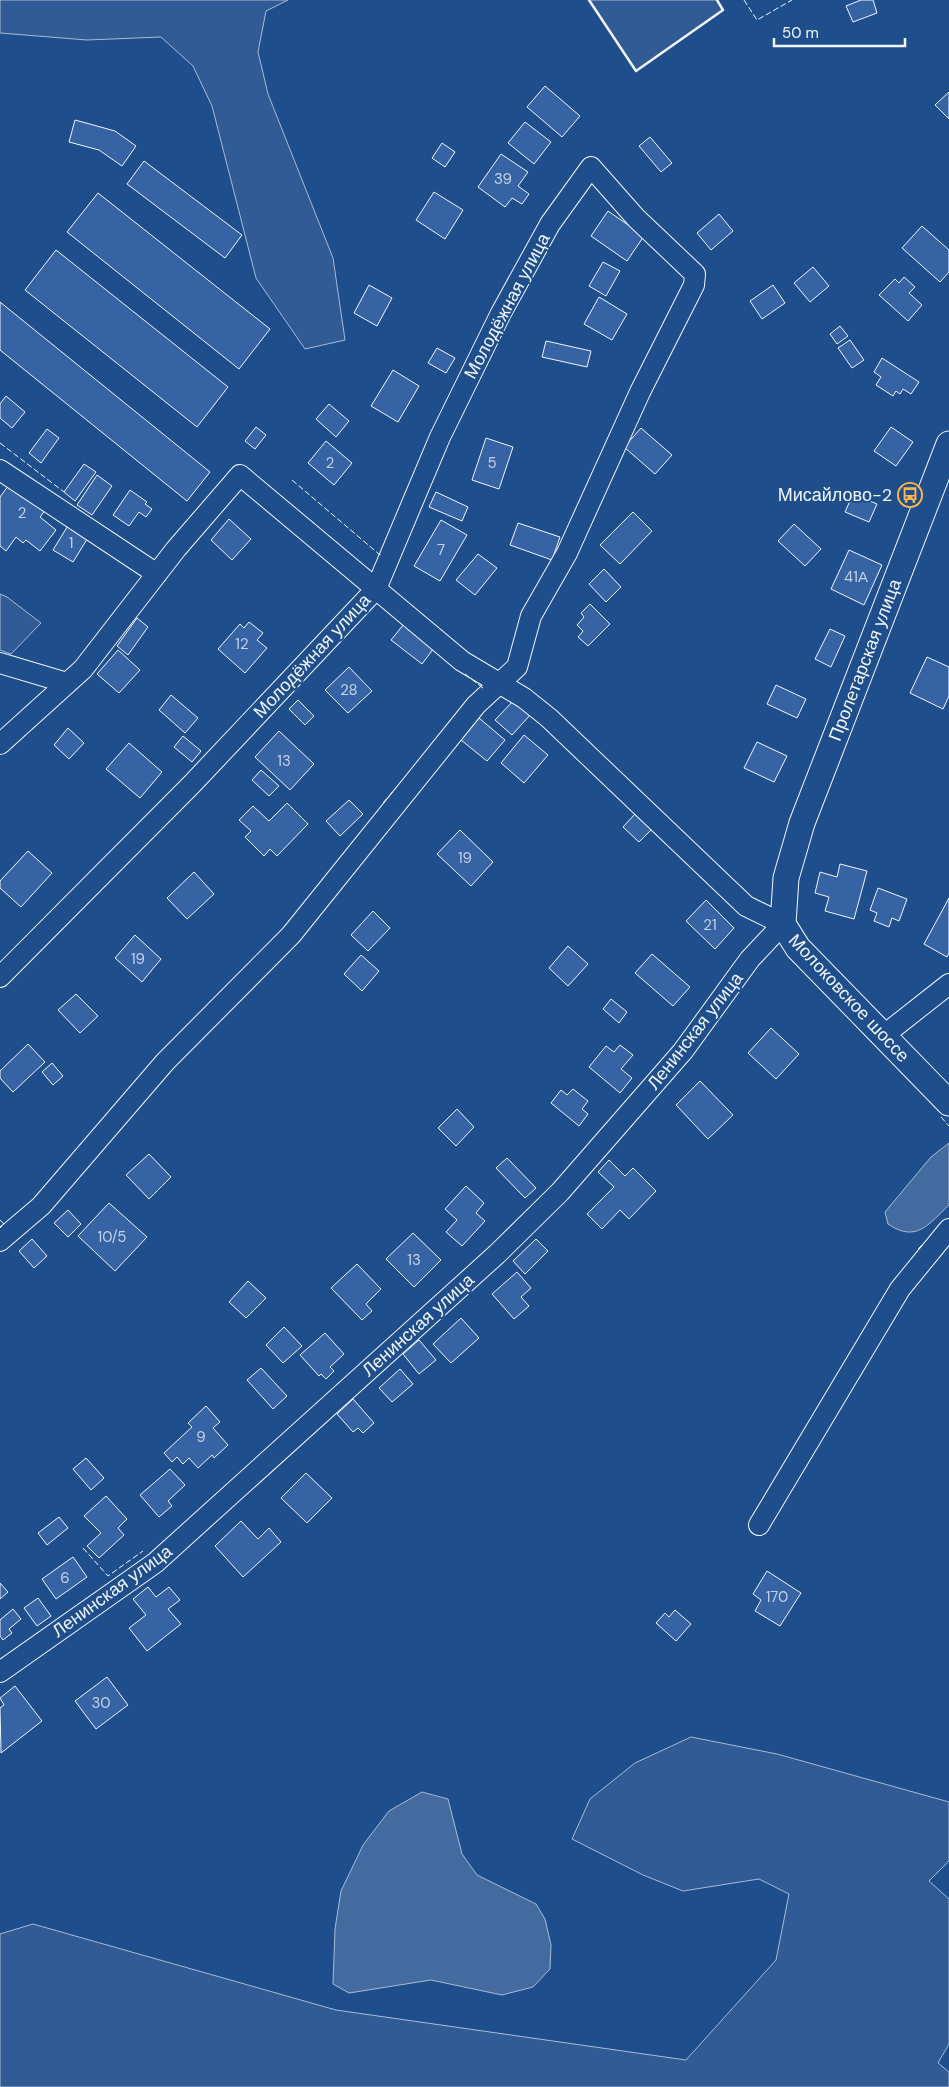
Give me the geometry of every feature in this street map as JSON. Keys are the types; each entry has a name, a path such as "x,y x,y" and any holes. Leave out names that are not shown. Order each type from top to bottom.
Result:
{"main road":[{"name":"Пролетарская улица","path":"786,878 802,823 949,444"},
{"name":"Молоковское шоссе","path":"786,878 783,924 798,948 949,1104"}],"street":[{"name":"Молодёжная улица","path":"0,977 192,784 376,589 440,437 501,313 550,224 592,167 636,218 695,274 694,285 640,392 567,553 531,616 517,667 500,683"},
{"path":"0,470 156,574"},
{"path":"0,744 83,669 156,574 240,475 462,661 524,698 549,718 746,906 783,924"},
{"path":"0,664 67,684"},
{"path":"0,1241 41,1206 165,1062 291,935 476,705 500,683"},
{"name":"Ленинская улица","path":"0,1672 155,1564 497,1254 560,1192 677,1058 750,959 783,924"},
{"path":"883,1036 949,984"},
{"path":"759,1525 900,1289 949,1229"}],"shaded area":[{"path":"0,0 288,0 266,11 258,52 268,94 333,258 345,340 305,349 256,278 212,106 193,66 161,37 87,40 0,33"},
{"path":"589,0 717,0 723,10 636,71"},
{"path":"0,594 7,597 41,623 11,654 0,650"},
{"path":"949,1143 949,1205 928,1225 914,1232 906,1232 888,1224 885,1212 931,1157"},
{"path":"691,1737 777,1754 949,1802 949,1861 929,1881 949,1899 949,2044 938,2063 949,2072 949,2087 0,2087 0,1934 33,1924 336,2010 686,2060 776,1960 789,1894 759,1879 683,1891 643,1875 572,1839 590,1799 635,1763"},
{"path":"422,1792 448,1799 462,1854 477,1875 536,1904 545,1919 551,1945 550,1969 533,1987 502,1995 431,1980 349,1993 333,1984 335,1929 341,1891 363,1845 389,1811"}],"building":[{"path":"861,0 873,0 877,13 853,22 846,6"},
{"path":"545,86 580,116 562,137 527,107"},
{"path":"949,92 949,119 935,105"},
{"path":"75,120 115,131 136,146 122,166 99,150 69,142"},
{"path":"525,122 551,142 534,164 508,143"},
{"path":"650,137 672,163 661,172 639,146"},
{"path":"442,143 455,152 445,167 432,158"},
{"path":"501,154 528,172 518,186 529,194 522,204 512,198 505,207 478,187"},
{"path":"144,161 242,235 225,258 127,184"},
{"path":"434,192 463,210 445,239 416,220"},
{"path":"98,193 270,329 239,369 67,232"},
{"path":"608,211 644,236 627,261 591,236"},
{"path":"719,214 733,231 711,250 697,233"},
{"path":"922,226 949,250 949,272 940,282 902,248"},
{"path":"56,250 228,387 197,427 25,290"},
{"path":"603,262 620,271 606,296 589,286"},
{"path":"813,267 829,286 810,302 794,283"},
{"path":"904,277 915,287 909,293 922,305 908,321 879,295 895,279 899,283"},
{"path":"369,285 392,298 377,326 354,313"},
{"path":"773,285 785,303 762,319 750,301"},
{"path":"599,297 627,314 612,340 584,324"},
{"path":"0,302 210,472 187,501 0,350"},
{"path":"840,326 848,336 837,344 830,334"},
{"path":"850,340 864,360 852,368 838,348"},
{"path":"546,341 591,351 587,367 542,357"},
{"path":"437,348 455,358 446,373 428,363"},
{"path":"882,358 919,382 911,394 903,389 900,394 896,391 893,396 876,385 881,377 874,372"},
{"path":"393,370 419,386 398,422 371,406"},
{"path":"6,396 25,412 12,428 0,418 0,404"},
{"path":"329,404 349,421 336,437 316,419"},
{"path":"256,427 266,435 255,449 245,441"},
{"path":"891,427 913,442 896,466 874,451"},
{"path":"641,428 672,455 655,474 624,447"},
{"path":"47,429 59,438 41,463 29,453"},
{"path":"486,438 513,447 499,489 472,480"},
{"path":"326,441 352,463 334,485 308,463"},
{"path":"84,464 96,472 75,501 64,492"},
{"path":"97,475 112,486 92,515 77,505"},
{"path":"11,482 46,509 40,517 56,530 40,551 26,540 23,543 16,537 6,551 0,546 0,497"},
{"path":"130,490 147,502 145,504 152,509 146,517 139,512 129,526 113,515"},
{"path":"436,492 468,507 462,521 429,507"},
{"path":"853,494 877,504 869,522 845,512"},
{"path":"633,512 652,531 620,564 600,545"},
{"path":"229,519 251,539 232,560 211,540"},
{"path":"441,520 467,535 440,581 414,566"},
{"path":"518,523 560,537 552,560 510,545"},
{"path":"69,524 89,536 73,562 53,550"},
{"path":"794,524 821,549 805,566 778,541"},
{"path":"849,550 882,565 864,605 831,589"},
{"path":"478,554 497,568 475,595 456,580"},
{"path":"604,569 621,587 606,602 589,584"},
{"path":"590,604 610,624 588,646 578,637 583,631 577,625 584,617 581,613"},
{"path":"137,618 148,627 128,655 117,646"},
{"path":"249,622 263,633 257,640 267,648 245,673 218,649 240,624 244,628"},
{"path":"404,624 434,648 422,664 391,640"},
{"path":"830,629 845,636 831,667 815,659"},
{"path":"118,650 140,670 119,693 97,674"},
{"path":"927,657 949,667 949,696 943,709 910,693"},
{"path":"349,667 372,691 348,713 325,690"},
{"path":"776,685 806,699 797,718 767,704"},
{"path":"171,695 198,718 185,733 159,710"},
{"path":"515,699 531,714 512,735 495,720"},
{"path":"298,700 314,716 305,725 289,709"},
{"path":"479,718 505,740 487,761 461,740"},
{"path":"68,728 84,743 69,759 54,745"},
{"path":"279,731 314,764 290,790 255,757"},
{"path":"524,735 548,755 524,783 501,763"},
{"path":"183,736 201,751 192,762 174,747"},
{"path":"757,742 787,756 774,782 744,768"},
{"path":"129,743 162,772 140,798 106,769"},
{"path":"261,770 279,786 269,796 252,780"},
{"path":"349,800 363,814 340,836 326,821"},
{"path":"287,803 308,824 277,856 270,849 264,856 245,837 251,831 239,820 253,806 269,821"},
{"path":"635,814 651,830 639,842 623,827"},
{"path":"460,830 493,862 471,886 437,854"},
{"path":"28,851 52,873 21,907 0,888 0,881"},
{"path":"840,864 867,871 854,919 825,911 829,897 815,893 820,872 837,877"},
{"path":"194,872 214,894 187,919 167,898"},
{"path":"878,888 907,899 899,921 892,918 889,927 874,921 877,913 870,910"},
{"path":"949,898 949,953 947,957 924,944"},
{"path":"706,900 734,928 715,949 686,921"},
{"path":"373,911 390,928 368,951 351,935"},
{"path":"135,935 161,959 142,982 115,958"},
{"path":"568,946 588,964 568,986 549,968"},
{"path":"652,954 690,987 673,1006 635,973"},
{"path":"361,955 379,971 362,991 344,974"},
{"path":"76,994 98,1016 80,1033 58,1010"},
{"path":"611,999 627,1012 619,1023 603,1009"},
{"path":"771,1028 799,1054 776,1079 748,1053"},
{"path":"28,1044 45,1062 13,1092 0,1078 0,1071"},
{"path":"620,1045 633,1055 621,1069 632,1078 620,1093 589,1067 606,1046 614,1052"},
{"path":"52,1063 63,1076 53,1085 42,1072"},
{"path":"700,1081 733,1115 708,1139 676,1105"},
{"path":"573,1089 588,1101 582,1109 588,1114 579,1126 551,1103 561,1090 567,1095"},
{"path":"457,1109 474,1127 456,1146 438,1128"},
{"path":"149,1154 171,1177 149,1199 126,1175"},
{"path":"507,1158 536,1188 525,1198 496,1168"},
{"path":"609,1160 625,1176 633,1168 656,1191 629,1219 620,1210 602,1229 587,1214 614,1187 598,1172"},
{"path":"466,1186 484,1203 476,1213 485,1221 462,1246 446,1232 457,1220 445,1209"},
{"path":"109,1203 147,1237 115,1271 78,1236"},
{"path":"68,1210 81,1224 68,1237 54,1223"},
{"path":"413,1233 441,1260 414,1287 386,1259"},
{"path":"32,1239 47,1256 34,1268 19,1251"},
{"path":"536,1239 548,1251 525,1274 513,1261"},
{"path":"357,1264 381,1289 366,1304 372,1311 362,1320 331,1288"},
{"path":"517,1272 531,1288 521,1297 529,1306 514,1319 492,1294"},
{"path":"248,1281 266,1298 246,1318 229,1302"},
{"path":"461,1318 479,1338 451,1363 433,1344"},
{"path":"284,1327 302,1346 283,1363 266,1345"},
{"path":"325,1333 344,1354 330,1367 334,1371 326,1379 321,1374 319,1376 300,1355"},
{"path":"419,1340 436,1360 419,1374 403,1354"},
{"path":"261,1368 287,1396 273,1409 247,1380"},
{"path":"400,1369 413,1384 392,1402 379,1388"},
{"path":"353,1399 374,1423 363,1433 358,1428 353,1432 337,1414"},
{"path":"206,1406 220,1422 213,1428 228,1445 214,1458 212,1455 198,1468 189,1458 183,1464 177,1457 172,1462 164,1453 192,1427 188,1423"},
{"path":"86,1458 104,1478 91,1490 73,1469"},
{"path":"170,1469 185,1485 168,1501 172,1506 159,1517 140,1495"},
{"path":"306,1473 332,1498 307,1523 281,1498"},
{"path":"106,1496 127,1519 118,1528 124,1535 99,1558 87,1546 101,1533 84,1516"},
{"path":"59,1517 68,1528 47,1545 38,1533"},
{"path":"241,1521 258,1539 269,1528 281,1542 243,1577 215,1546"},
{"path":"73,1557 87,1577 56,1599 42,1579"},
{"path":"767,1571 801,1593 780,1626 755,1611 761,1600 753,1594"},
{"path":"0,1583 8,1592 0,1599"},
{"path":"148,1587 156,1597 169,1587 180,1600 168,1609 181,1624 147,1651 129,1628 146,1615 133,1599"},
{"path":"38,1598 51,1616 37,1626 24,1608"},
{"path":"13,1609 21,1619 9,1629 12,1633 3,1640 0,1636 0,1620"},
{"path":"675,1610 691,1624 676,1641 656,1623 665,1613 669,1617"},
{"path":"107,1677 128,1705 96,1729 75,1701"},
{"path":"15,1686 42,1721 1,1753 0,1708 4,1705 0,1698"}],"fence":[{"path":"744,0 757,20 792,0"},
{"path":"0,443 64,492"},
{"path":"292,480 381,554"},
{"path":"465,674 483,688 481,690"},
{"path":"383,803 396,788"},
{"path":"941,1117 949,1126"},
{"path":"0,1220 4,1224 0,1228"},
{"path":"918,1249 925,1242"},
{"path":"83,1548 108,1576 143,1551"}],"wall":[{"path":"589,0 636,71 723,10 717,0"}],"place":[{"name":"Мисайлово-2","path":"910,495"}]}
